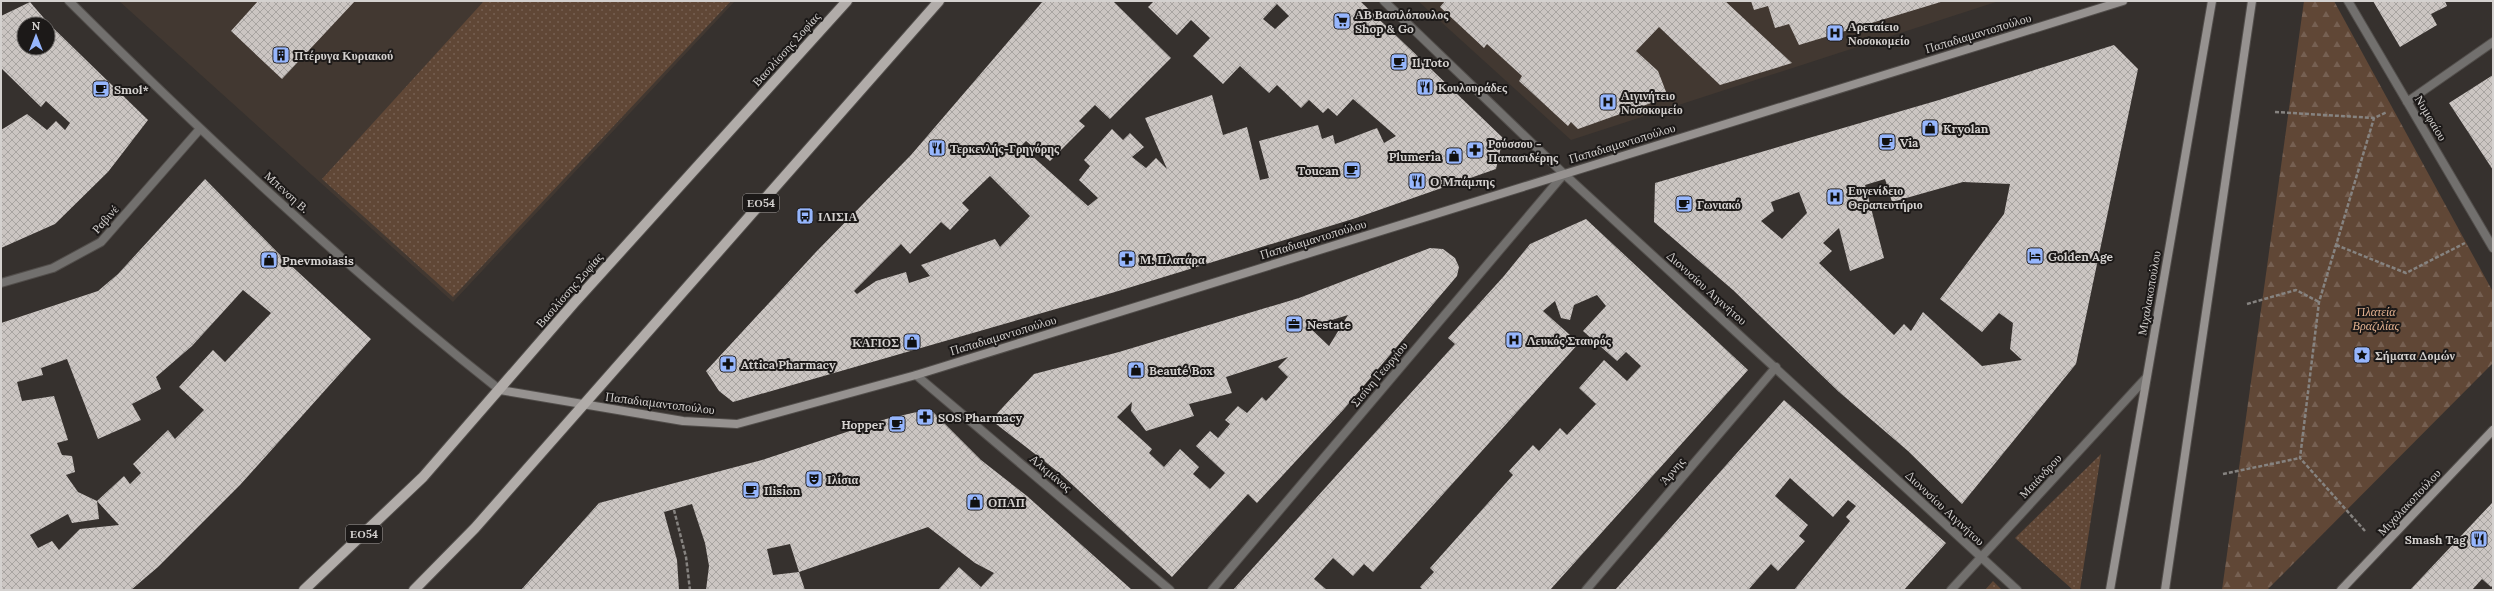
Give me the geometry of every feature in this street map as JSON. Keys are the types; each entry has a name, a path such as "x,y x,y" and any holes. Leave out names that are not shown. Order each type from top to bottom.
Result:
{"main road":[{"name":"Βασιλίσσης Σοφίας","path":"304,590 423,477 574,303 847,1"},
{"name":"ΕΟ54","path":"415,590 476,528 939,1"}],"street":[{"name":"Μπενση Β.","path":"68,1 199,130 437,341 500,390"},
{"name":"Διονυσίου Αιγινήτου","path":"1384,1 1564,174 1776,367 2017,590"},
{"name":"Παπαδιαμαντοπούλου","path":"500,390 683,421 737,424 916,375 2123,1"},
{"name":"Μιχαλακοπούλου","path":"2110,590 2212,1"},
{"path":"2165,590 2252,1"},
{"name":"Νυμφαίου","path":"2348,1 2493,248"},
{"path":"2408,102 2493,42"},
{"name":"Ραβινέ","path":"1,283 53,268 101,242 199,130"},
{"name":"Σισίνη Γεωργίου","path":"1212,590 1564,174"},
{"name":"Άρνης","path":"1586,590 1776,367"},
{"name":"Αλκμάνος","path":"916,375 1170,590"},
{"name":"Μαιάνδρου","path":"1951,590 2146,378"},
{"name":"Μιχαλακοπούλου","path":"2342,590 2491,435"}],"path":[{"path":"2275,112 2374,118 2408,102"},
{"path":"2374,118 2319,302 2300,458 2381,548"},
{"path":"2336,245 2406,273 2485,233"},
{"path":"2247,304 2296,290 2319,302"},
{"path":"2223,474 2300,458"},
{"path":"674,510 686,557 690,590"}],"shaded area":[{"path":"119,1 735,1 453,302"},
{"name":"Αιγινήτειο Νοσοκομείο","path":"1418,1 1999,1 1571,140"}],"green space":[{"path":"484,1 731,1 453,297 322,179"},
{"name":"Πλατεία Βραζιλίας","path":"2304,1 2334,1 2493,292 2493,363 2267,590 2222,590"},
{"path":"2101,454 2080,590 2073,590 2015,538"},
{"path":"1993,581 2002,590 1985,590"}],"building":[{"name":"Πτέρυγα Κυριακού","path":"258,1 355,1 282,79 231,31"},
{"path":"1043,1 1113,1 1171,58 1110,119 1095,105 1079,121 1085,126 1050,161 1026,141 1021,146 1088,206 1098,198 1079,180 1090,166 1084,160 1112,129 1123,140 1130,133 1144,147 1132,157 1146,168 1156,158 1167,169 1145,118 1212,95 1223,135 1247,127 1260,180 1269,178 1259,141 1318,125 1322,139 1333,135 1335,144 1377,128 1384,143 1396,136 1353,99 1337,116 1328,108 1323,113 1309,100 1301,108 1277,85 1269,93 1240,66 1223,84 1193,56 1210,38 1191,20 1177,35 1148,7 1154,1 1360,1 1503,138 1496,169 1356,218 1115,292 733,402 719,391 706,371 816,252 911,155","holes":["1277,4 1289,16 1275,29 1263,19","990,176 1030,216 1000,247 995,239 921,265 930,276 909,283 906,272 876,281 857,294 854,291 901,244 910,254 941,222 950,230 969,210 962,203"]},
{"name":"Αιγινήτειο Νοσοκομείο","path":"1445,1 1725,1 1792,63 1720,85 1659,27 1636,51 1658,71 1668,97 1578,129 1571,122 1568,126 1519,81 1522,76 1487,44 1484,48 1440,7"},
{"path":"1751,1 1944,1 1799,45 1789,24 1775,28 1768,6 1754,10"},
{"path":"2373,1 2445,1 2447,6 2431,14 2437,25 2400,47"},
{"path":"30,2 42,16 16,16 16,56 56,56 56,31 148,120 108,172 55,224 1,248 1,130 27,114 47,130 56,121 65,130 70,123 46,101 41,107 1,68 1,16"},
{"path":"2114,45 2138,69 2076,364 1962,504 1908,451 1839,392 1733,290 1654,222 1655,183 1939,100","holes":["1885,179 1892,202 1963,182 2010,184 2004,214 1940,299 1982,332 1999,313 2013,323 2010,349 2022,360 1982,366 1923,312 1911,331 1904,324 1894,335 1819,263 1832,251 1823,243 1839,228 1850,271 1884,258 1865,185","1799,192 1807,213 1782,239 1761,221 1774,211 1771,202"]},
{"path":"2493,75 2493,170 2449,103"},
{"path":"205,179 285,260 371,339 240,485 158,567 131,590 1,590 1,323 98,291 118,274","holes":["243,290 271,313 225,362 213,350 179,387 204,410 175,439 168,430 133,464 141,473 130,484 124,476 97,501 78,492 66,475 75,472 72,456 62,455 57,443 68,440 54,396 22,401 17,382 43,375 41,368 67,359 98,439 141,420 132,404 161,389 156,377 192,346","97,501 119,525 80,529 59,550 52,541 38,548 30,535 68,514 72,523 99,519"]},
{"path":"1586,219 1748,370 1550,590 1423,590 1420,587 1434,572 1430,568 1513,475 1509,471 1533,445 1539,451 1560,428 1567,435 1596,404 1579,388 1604,360 1627,381 1641,366 1626,352 1617,361 1583,331 1606,306 1597,295 1574,305 1570,320 1561,318 1555,301 1543,311 1579,343 1373,572 1364,564 1353,576 1333,558 1314,579 1327,590 1233,590 1455,344 1448,338 1504,276 1530,244"},
{"path":"1430,248 1443,249 1455,258 1459,267 1457,276 1344,409 1257,503 1248,494 1172,577 1062,475 991,420 1034,374 1119,352 1299,298","holes":["1348,315 1329,346 1309,327","1288,357 1278,367 1288,377 1266,401 1262,397 1247,413 1238,406 1225,420 1230,424 1218,438 1210,431 1196,446 1225,473 1210,489 1193,474 1199,467 1180,449 1164,467 1149,453 1152,449 1117,417 1132,402 1131,411 1146,431 1194,416 1189,404 1232,393 1226,377"]},
{"path":"1784,400 1946,543 1904,590 1794,590 1850,521 1846,517 1856,506 1848,500 1833,517 1790,478 1775,496 1808,525 1799,536 1805,541 1778,571 1771,564 1749,589 1751,590 1615,590"},
{"path":"930,409 981,460 1027,496 1132,590 938,590 959,567 981,587 994,573 975,563 928,527 799,572 805,590 706,590 709,566 705,543 692,504 664,512 677,560 679,590 521,590 599,503 762,460 886,419","holes":["790,544 799,572 773,575 767,549"]},
{"path":"2492,503 2493,585 2491,587 2482,579 2472,590 2410,590"}],"place":[{"name":"ΑΒ Βασιλόπουλος Shop & Go","path":"1342,21"},
{"name":"Αρεταίειο Νοσοκομείο","path":"1835,33"},
{"name":"Πτέρυγα Κυριακού","path":"281,55"},
{"name":"Il Toto","path":"1399,62"},
{"name":"Κουλουράδες","path":"1425,87"},
{"name":"Smol*","path":"101,89"},
{"name":"Αιγινήτειο Νοσοκομείο","path":"1608,102"},
{"name":"Kryolan","path":"1930,128"},
{"name":"Via","path":"1887,142"},
{"name":"Τερκενλής-Γρηγόρης","path":"937,148"},
{"name":"Ρούσσου - Παπασιδέρης","path":"1475,150"},
{"name":"Plumeria","path":"1454,156"},
{"name":"Toucan","path":"1352,170"},
{"name":"Ο Μπάμπης","path":"1417,181"},
{"name":"Ευγενίδειο Θεραπευτήριο","path":"1835,197"},
{"name":"Γωνιακό","path":"1684,204"},
{"name":"ΙΛΙΣΙΑ","path":"805,216"},
{"name":"Golden Age","path":"2035,256"},
{"name":"Μ. Πλατάρα","path":"1127,259"},
{"name":"Pnevmoiasis","path":"269,260"},
{"name":"Nestate","path":"1294,324"},
{"name":"Λευκός Σταυρός","path":"1514,340"},
{"name":"ΚΑΓΙΟΣ","path":"912,342"},
{"name":"Σήματα Δομών","path":"2362,355"},
{"name":"Attica Pharmacy","path":"728,364"},
{"name":"Beauté Box","path":"1136,370"},
{"name":"SOS Pharmacy","path":"925,417"},
{"name":"Hopper","path":"897,424"},
{"name":"Ιλίσια","path":"814,479"},
{"name":"Ilision","path":"751,490"},
{"name":"ΟΠΑΠ","path":"975,502"},
{"name":"Smash Tag","path":"2479,539"}]}
